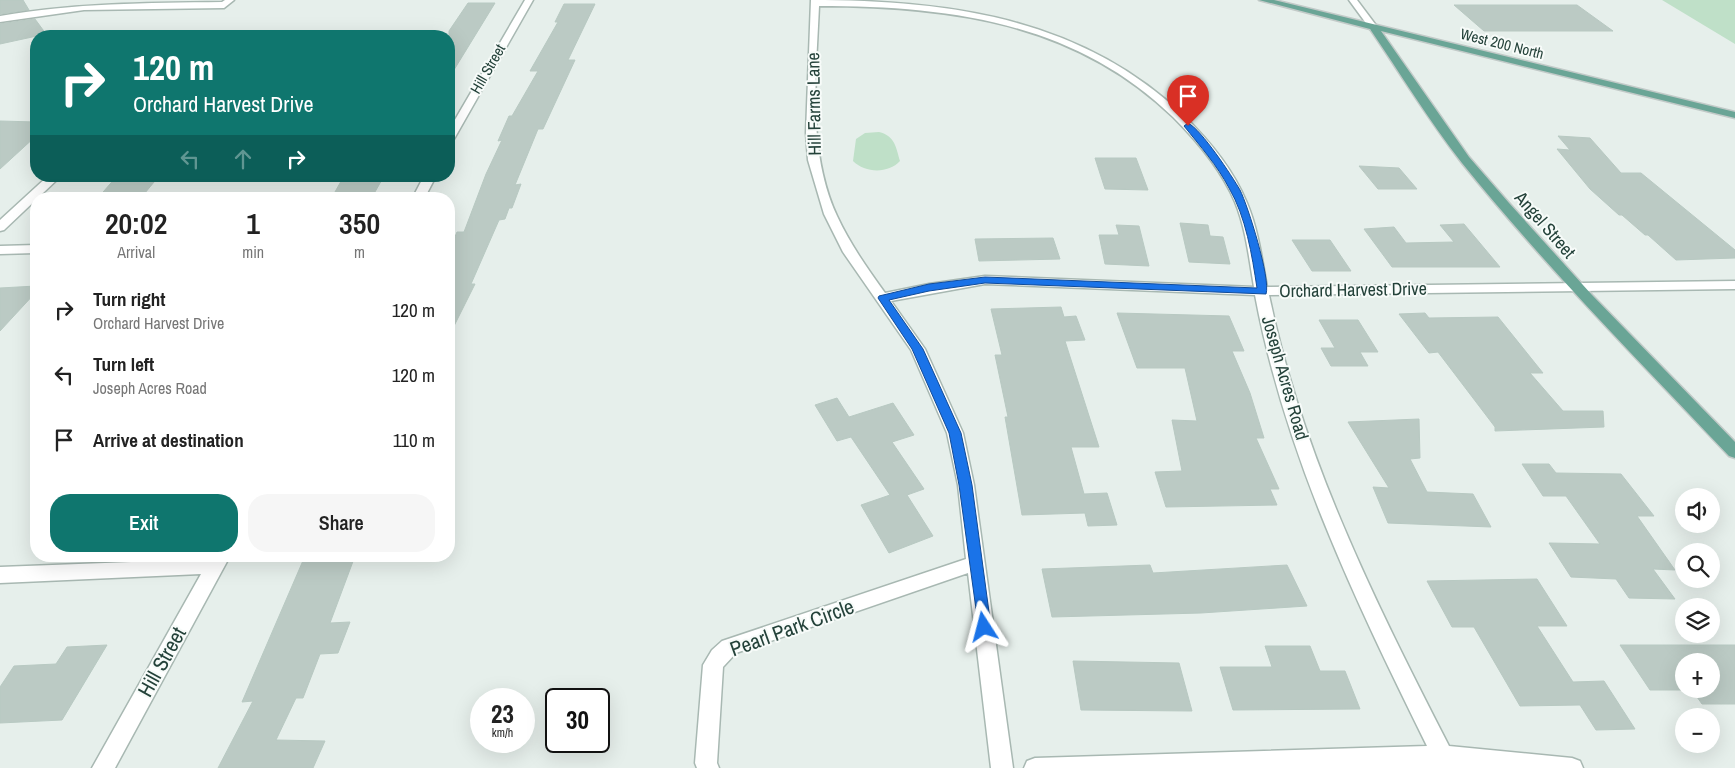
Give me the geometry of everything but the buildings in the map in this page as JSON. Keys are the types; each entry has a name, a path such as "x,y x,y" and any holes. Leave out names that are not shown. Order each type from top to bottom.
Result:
{"main road":[{"name":"West 200 North","path":"1263,0 1735,115"},
{"name":"Angel Street","path":"1374,28 1465,159 1577,288 1735,452"}],"street":[{"path":"0,20 49,10 88,6 224,5 230,0"},
{"name":"Hill Street","path":"455,128 528,0"},
{"name":"Angel Street","path":"1353,0 1374,28"},
{"name":"Joseph Acres Road","path":"816,2 896,4 971,13 1058,37 1092,52 1122,70 1175,112 1207,147 1224,172 1245,213 1258,262 1273,345 1305,452 1368,602 1443,756"},
{"name":"Hill Farms Lane","path":"816,2 812,65 814,160 830,214 849,252 918,349 955,433 966,485 974,564 1002,768"},
{"path":"38,192 49,182"},
{"path":"0,227 30,200"},
{"path":"0,250 30,249"},
{"name":"Orchard Harvest Drive","path":"883,298 929,288 985,280 1262,291 1577,288 1735,284"},
{"path":"0,575 202,562"},
{"name":"Hill Street","path":"103,768 217,562"},
{"name":"Pearl Park Circle","path":"708,768 706,763 714,665 718,656 729,647 974,564"},
{"path":"1035,768 1443,756 1572,768"}],"green space":[{"path":"1662,0 1735,0 1735,44"},
{"path":"879,132 892,139 900,161 883,170 870,170 858,165 853,161 856,139 865,133"}],"route":[{"path":"984,627 974,564 966,485 955,433 918,349 883,298 929,288 985,280 1262,291 1258,262 1245,213 1235,189 1207,147 1188,126"}]}
